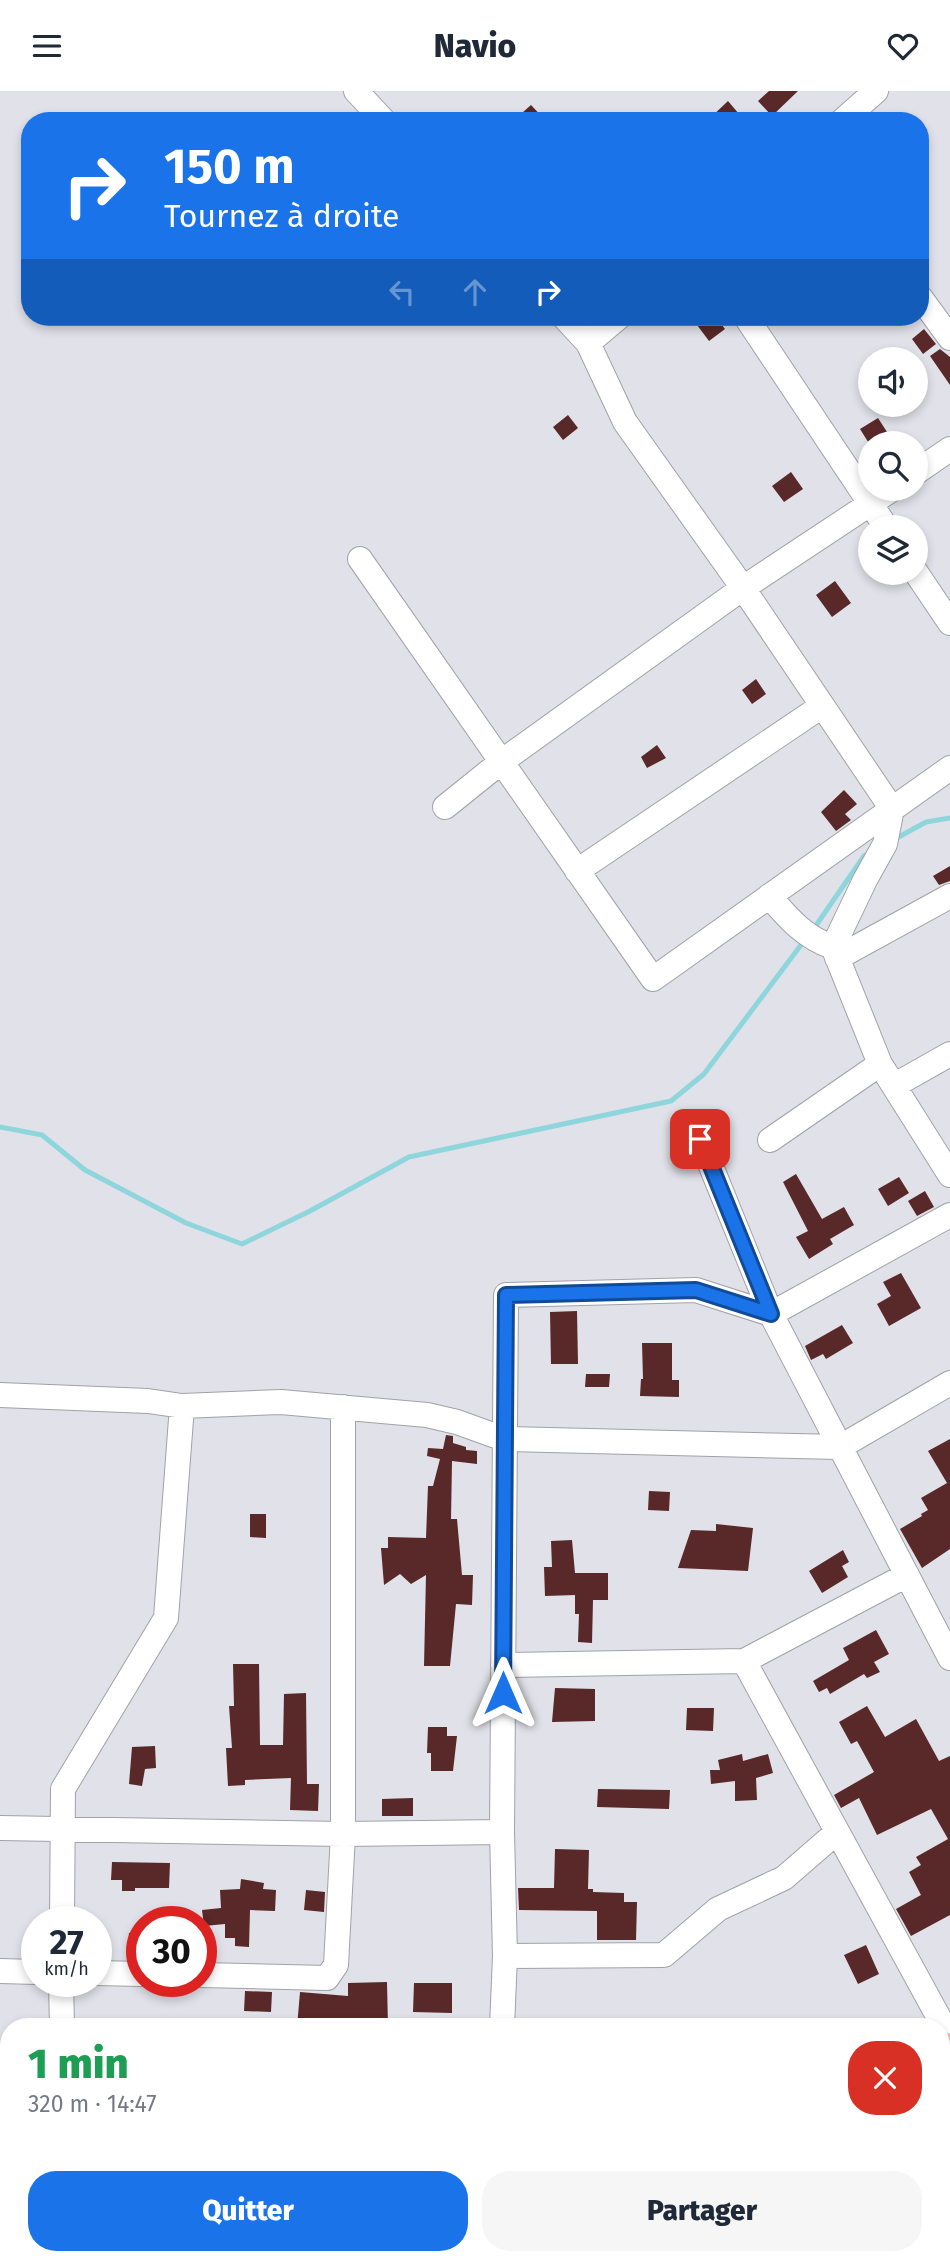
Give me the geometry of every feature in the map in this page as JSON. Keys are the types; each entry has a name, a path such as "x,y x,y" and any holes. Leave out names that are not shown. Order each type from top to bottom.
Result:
{"street":[{"path":"356,91 376,112"},
{"path":"852,112 876,91"},
{"path":"929,309 950,338"},
{"path":"572,326 588,343 625,422 743,588 892,809 885,844 865,880 835,953"},
{"path":"588,343 608,326"},
{"path":"752,326 878,515"},
{"path":"928,464 950,449"},
{"path":"444,807 501,762 743,588 875,501"},
{"path":"360,559 653,979 950,768"},
{"path":"924,585 950,623"},
{"path":"578,871 822,706"},
{"path":"769,896 793,923 835,953 880,1064 950,1175"},
{"path":"835,953 950,896"},
{"path":"895,1085 950,1054"},
{"path":"771,1140 880,1064"},
{"path":"700,1139 771,1314 950,1658"},
{"path":"502,2018 505,1956 502,1832 506,1295 696,1290 771,1314 950,1215"},
{"path":"0,1395 182,1406 281,1402 343,1407 427,1415 457,1422 504,1439 840,1447 950,1383"},
{"path":"62,1906 63,1789 166,1618 182,1406"},
{"path":"217,1975 327,1978 336,1965 343,1834 343,1407"},
{"path":"503,1665 744,1661 907,1575"},
{"path":"744,1661 939,2018"},
{"path":"0,1828 343,1834 502,1832"},
{"path":"505,1956 664,1955 718,1909 784,1878 837,1832"},
{"path":"0,1971 21,1972"},
{"path":"61,1997 62,2018"}],"building":[{"path":"769,91 798,91 776,112 768,112 758,101"},
{"path":"728,101 737,112 716,112"},
{"path":"531,105 538,112 523,112"},
{"path":"698,326 723,326 725,329 709,341"},
{"path":"924,329 936,344 928,350 928,347 918,347 912,339"},
{"path":"940,349 950,357 950,385 930,356"},
{"path":"568,415 578,428 563,440 553,427"},
{"path":"878,418 886,431 861,431 860,429"},
{"path":"791,472 803,489 784,502 772,486"},
{"path":"835,581 851,603 832,617 816,595"},
{"path":"756,679 766,694 752,704 742,690"},
{"path":"657,745 666,758 647,768 641,757"},
{"path":"844,790 857,804 845,814 851,820 836,831 821,812"},
{"path":"950,866 950,881 939,885 933,876"},
{"path":"796,1174 822,1219 844,1207 854,1225 830,1239 833,1244 809,1259 796,1237 808,1231 783,1182"},
{"path":"899,1177 909,1193 888,1206 878,1189"},
{"path":"925,1191 934,1207 917,1216 908,1201"},
{"path":"901,1273 921,1308 889,1326 877,1304 891,1296 883,1282"},
{"path":"577,1311 578,1364 551,1364 550,1312"},
{"path":"842,1325 853,1343 826,1359 823,1354 811,1360 805,1346"},
{"path":"642,1343 672,1343 672,1380 679,1380 679,1397 640,1396 643,1379"},
{"path":"586,1374 610,1374 609,1387 585,1387"},
{"path":"446,1435 453,1436 453,1443 466,1447 466,1450 477,1451 477,1464 452,1461 451,1519 457,1519 462,1575 473,1575 472,1605 456,1604 450,1666 424,1666 426,1575 411,1584 400,1574 384,1585 381,1548 388,1548 388,1537 426,1538 428,1486 433,1486 440,1459 427,1456 428,1448 443,1449"},
{"path":"950,1439 950,1549 922,1568 900,1529 928,1510 921,1498 947,1483 928,1451"},
{"path":"649,1491 670,1492 669,1511 648,1510"},
{"path":"250,1514 266,1514 266,1538 250,1537"},
{"path":"716,1524 753,1528 748,1571 678,1568 691,1530 716,1531"},
{"path":"572,1540 575,1573 608,1573 608,1600 593,1600 592,1643 578,1642 579,1614 575,1614 575,1595 545,1596 544,1567 552,1567 551,1541"},
{"path":"843,1550 849,1562 842,1566 848,1577 822,1593 809,1571"},
{"path":"876,1630 889,1654 874,1662 880,1672 867,1678 864,1674 830,1694 827,1688 819,1692 813,1681 849,1660 843,1648"},
{"path":"233,1664 259,1664 260,1745 283,1745 284,1694 306,1693 307,1784 319,1784 318,1811 290,1810 291,1778 245,1780 245,1785 228,1786 226,1748 232,1748 229,1706 234,1706"},
{"path":"555,1688 595,1689 595,1721 552,1722"},
{"path":"867,1706 885,1737 916,1719 939,1761 950,1756 950,1915 911,1936 896,1909 921,1895 909,1872 921,1865 916,1857 948,1839 931,1809 877,1835 859,1798 841,1808 834,1795 874,1772 857,1741 851,1744 839,1722"},
{"path":"687,1708 714,1708 713,1731 686,1730"},
{"path":"428,1727 447,1727 447,1736 457,1736 453,1771 431,1771 431,1753 427,1753"},
{"path":"155,1746 156,1768 145,1769 142,1786 129,1784 132,1747"},
{"path":"742,1754 743,1761 768,1754 773,1773 756,1778 757,1800 735,1801 735,1781 711,1784 710,1770 720,1770 718,1760"},
{"path":"598,1789 670,1790 669,1809 597,1807"},
{"path":"413,1798 413,1816 382,1816 382,1799"},
{"path":"555,1849 589,1850 588,1889 593,1889 593,1892 624,1893 624,1902 637,1902 636,1940 597,1940 597,1911 519,1910 518,1888 554,1888"},
{"path":"112,1862 170,1863 169,1888 135,1888 135,1891 122,1891 122,1880 111,1880"},
{"path":"241,1879 264,1883 263,1889 276,1890 275,1911 250,1910 249,1947 235,1946 235,1938 225,1938 225,1924 217,1925 217,1908 221,1908 220,1890 240,1889"},
{"path":"306,1890 325,1892 324,1912 304,1910"},
{"path":"866,1945 879,1974 858,1984 844,1955"},
{"path":"387,1982 388,2018 298,2018 300,1992 348,1996 348,1983"},
{"path":"414,1983 452,1983 452,2013 413,2012"},
{"path":"245,1991 272,1992 271,2012 244,2011"}],"waterway":[{"path":"895,839 926,822 950,818"},
{"path":"817,924 864,856 871,852"},
{"path":"0,1127 42,1135 85,1170 186,1223 242,1244 310,1211 409,1157 671,1101 704,1074 801,945"}],"route":[{"path":"503,1693 506,1295 696,1290 771,1314 700,1139"}]}
